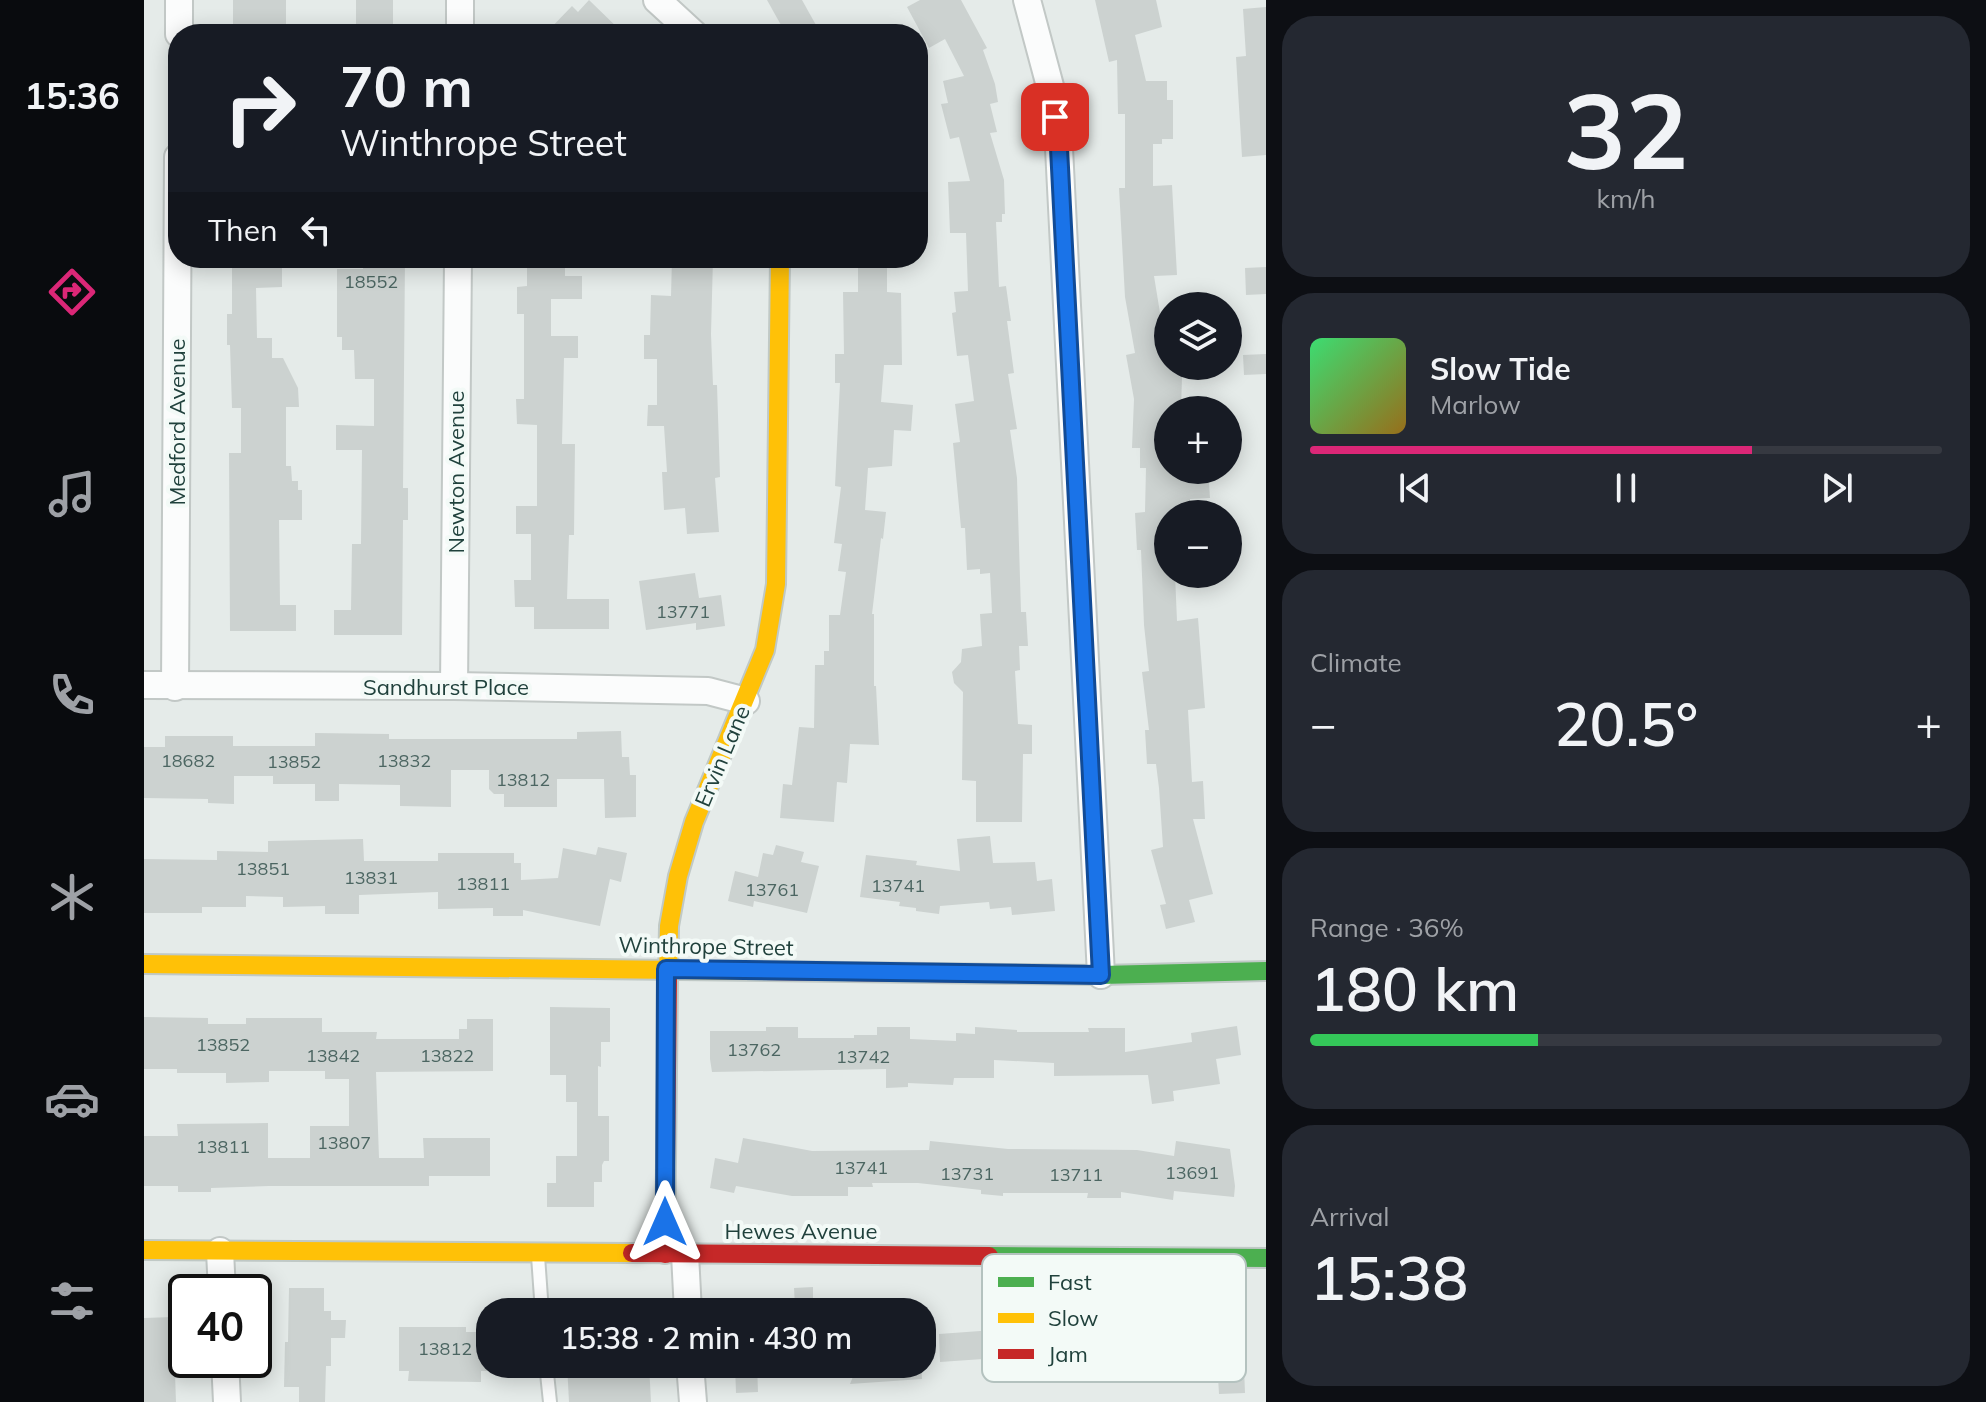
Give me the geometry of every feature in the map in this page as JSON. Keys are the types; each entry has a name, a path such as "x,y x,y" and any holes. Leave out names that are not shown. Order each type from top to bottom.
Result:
{"street":[{"path":"179,0 179,24"},
{"path":"460,0 460,24"},
{"path":"657,0 683,24"},
{"path":"1027,0 1050,86 1059,148 1101,975"},
{"name":"Medford Avenue","path":"175,687 177,268"},
{"name":"Newton Avenue","path":"454,686 458,268"},
{"name":"Ervin Lane","path":"685,1298 675,1254 666,969 669,926 678,876 694,822 765,650 776,584 780,268"},
{"name":"Sandhurst Place","path":"144,685 708,691 746,701"},
{"name":"Winthrope Street","path":"144,964 1101,975 1266,971"},
{"name":"Hewes Avenue","path":"144,1250 982,1256"},
{"path":"220,1251 221,1274"},
{"name":"Hewes Avenue","path":"1246,1258 1266,1258"},
{"path":"226,1378 227,1402"},
{"path":"691,1378 693,1402"}],"lane":[{"path":"537,1253 541,1298"},
{"path":"547,1378 550,1402"}],"building":[{"path":"233,0 286,0 286,24 233,24"},
{"path":"356,0 393,0 393,24 356,24"},
{"path":"589,0 614,24 555,24 572,6 578,12"},
{"path":"767,0 802,0 815,24 780,24"},
{"path":"920,0 961,0 987,48 983,50 998,102 990,104 997,132 990,133 1004,180 1005,214 1002,214 1002,222 996,222 999,287 1006,286 1011,321 1007,321 1014,373 1008,374 1017,429 1010,430 1017,478 1021,612 1026,612 1028,646 1019,646 1020,670 1015,671 1018,724 1032,725 1032,754 1023,754 1022,822 976,822 976,781 962,780 963,692 954,683 952,672 961,662 962,649 982,646 980,614 992,613 990,573 980,574 980,569 967,570 965,528 961,528 953,443 960,442 955,404 974,401 968,355 957,356 952,313 956,312 954,292 968,291 966,233 950,233 948,182 970,181 959,137 950,139 941,104 948,103 943,81 964,76 945,39 929,48 928,24 916,24 907,7"},
{"path":"1095,0 1156,0 1162,27 1135,35 1146,81 1167,81 1167,100 1173,100 1173,139 1162,139 1162,144 1153,144 1153,186 1172,185 1177,275 1154,276 1157,292 1154,292 1154,380 1182,380 1181,396 1154,396 1154,484 1209,484 1210,498 1154,500 1154,588 1176,588 1177,621 1198,618 1205,708 1188,710 1192,782 1203,781 1205,819 1193,819 1213,894 1189,900 1195,922 1166,929 1160,905 1166,904 1151,850 1163,847 1156,764 1147,764 1145,730 1149,730 1142,672 1149,671 1141,550 1137,550 1135,513 1145,512 1146,468 1140,468 1140,448 1132,448 1134,399 1126,355 1135,353 1125,297 1119,188 1125,188 1125,114 1118,114 1117,60 1109,62"},
{"path":"1266,7 1266,155 1242,157 1236,57 1246,56 1243,9"},
{"path":"1266,267 1266,294 1246,295 1245,268"},
{"path":"232,268 282,268 282,287 256,288 257,338 272,338 272,358 283,358 298,388 299,407 286,407 286,466 291,466 292,481 298,481 298,490 302,490 302,520 279,520 280,605 296,605 296,631 230,631 229,453 241,453 241,408 232,408 230,345 227,345 227,314 232,314"},
{"path":"405,268 403,488 408,488 408,520 403,520 402,635 334,635 334,610 351,610 352,544 361,544 362,450 336,450 336,425 374,426 374,379 355,379 354,350 342,350 342,337 337,337 337,269"},
{"path":"527,268 565,268 565,276 582,276 582,299 551,299 551,336 578,336 578,358 564,358 562,444 575,444 574,535 569,535 567,599 609,599 609,629 534,629 534,607 515,607 514,580 531,580 531,534 516,534 516,506 537,506 537,425 517,424 516,399 524,399 524,314 517,314 517,287 527,286"},
{"path":"672,268 713,268 711,334 713,385 717,385 720,477 715,478 719,532 687,534 685,508 664,510 662,472 667,472 664,426 647,426 648,405 657,405 657,359 644,359 644,335 650,335 651,295 671,296"},
{"path":"858,268 887,268 887,292 901,293 902,365 884,365 881,402 913,405 911,431 894,430 892,466 868,468 865,510 886,512 872,614 879,745 850,744 847,783 837,782 834,822 780,818 783,784 792,785 799,727 814,728 815,665 824,665 824,651 829,651 829,615 840,615 846,572 838,571 842,544 834,543 841,487 835,486 840,383 835,383 835,354 844,354 843,292 858,292"},
{"path":"1266,354 1266,374 1244,375 1243,355"},
{"path":"695,573 699,598 721,595 725,626 696,630 696,623 646,630 639,581"},
{"path":"621,731 622,757 629,757 630,775 636,775 636,817 605,818 604,779 557,779 557,807 504,807 504,794 494,794 489,789 489,770 451,770 451,807 400,806 400,785 339,784 339,801 315,801 315,784 273,784 273,776 234,776 234,804 208,803 208,799 144,798 144,747 165,747 165,736 233,736 233,746 315,746 315,733 389,734 389,739 577,739 577,732"},
{"path":"990,836 993,863 1035,862 1037,881 1052,879 1055,911 1012,915 1011,907 990,909 989,902 940,906 939,914 899,906 900,902 860,897 866,855 917,861 916,865 960,871 957,839"},
{"path":"363,839 364,861 438,861 438,853 514,853 514,863 521,863 521,880 558,878 563,848 596,855 598,847 627,853 621,882 610,879 600,926 523,910 523,916 493,916 493,908 438,909 438,892 359,895 359,914 325,914 325,906 283,907 283,897 246,896 246,907 202,907 202,913 144,913 144,859 217,860 217,851 268,852 268,841"},
{"path":"776,845 804,852 801,862 819,866 807,913 754,901 753,907 728,901 735,871 758,877 763,853 773,855"},
{"path":"550,1007 610,1008 610,1042 601,1042 601,1067 598,1066 598,1116 609,1116 609,1161 604,1161 602,1165 602,1182 594,1182 594,1207 547,1207 547,1183 556,1183 556,1156 577,1156 577,1102 566,1102 566,1075 550,1075"},
{"path":"144,1017 208,1018 208,1024 246,1024 246,1018 322,1018 322,1032 377,1032 376,1039 459,1039 459,1029 467,1029 467,1019 493,1019 493,1071 376,1072 379,1158 424,1158 423,1138 490,1138 490,1176 429,1176 429,1186 269,1186 178,1192 178,1186 144,1186 144,1136 178,1136 177,1124 268,1123 268,1158 310,1158 310,1126 349,1126 349,1079 325,1079 325,1071 269,1071 269,1082 226,1083 226,1073 144,1069"},
{"path":"1237,1026 1241,1055 1216,1059 1220,1084 1173,1091 1174,1101 1152,1104 1148,1075 1054,1076 1054,1063 994,1060 994,1078 954,1078 953,1085 908,1083 908,1087 886,1088 886,1069 712,1072 710,1059 710,1031 766,1031 766,1027 798,1027 798,1038 854,1038 854,1035 877,1035 877,1027 910,1027 910,1039 956,1041 956,1033 975,1034 975,1027 1017,1032 1089,1032 1088,1028 1125,1028 1125,1052 1192,1042 1191,1033"},
{"path":"743,1138 812,1151 929,1150 930,1141 1008,1149 1137,1150 1174,1156 1176,1141 1230,1149 1234,1197 1174,1191 1173,1200 1121,1192 1121,1198 1087,1198 1088,1193 1003,1193 1003,1196 981,1194 981,1190 918,1183 872,1183 873,1187 848,1187 848,1196 792,1196 736,1186 734,1193 710,1188 715,1158 738,1163"},
{"path":"813,1287 813,1298 795,1298 794,1288"},
{"path":"289,1288 324,1288 324,1311 331,1311 331,1320 346,1320 345,1338 331,1338 331,1366 326,1366 325,1402 299,1402 299,1387 284,1387"},
{"path":"168,1317 168,1378 175,1378 176,1402 144,1402 144,1318"},
{"path":"399,1327 466,1327 466,1332 476,1332 476,1378 481,1378 481,1382 408,1381 409,1371 399,1371"},
{"path":"982,1331 982,1359 940,1362 939,1334"},
{"path":"568,1378 650,1378 651,1402 569,1402"},
{"path":"735,1378 758,1378 758,1392 736,1393"},
{"path":"852,1378 922,1378 922,1379 850,1384"},
{"path":"1218,1382 1245,1382 1245,1393 1219,1394"}],"traffic: fast":[{"path":"1007,974 1266,971"},
{"path":"1246,1258 1266,1258"}],"traffic: slow":[{"path":"668,979 669,926 678,876 694,822 765,650 776,584 780,268"},
{"path":"144,964 765,971"},
{"path":"144,1250 632,1253"}],"traffic: jam":[{"path":"765,971 1007,974"},
{"path":"665,1254 668,979"},
{"path":"632,1253 982,1256"}],"route":[{"path":"665,1222 666,969 1101,975 1055,117"}]}
